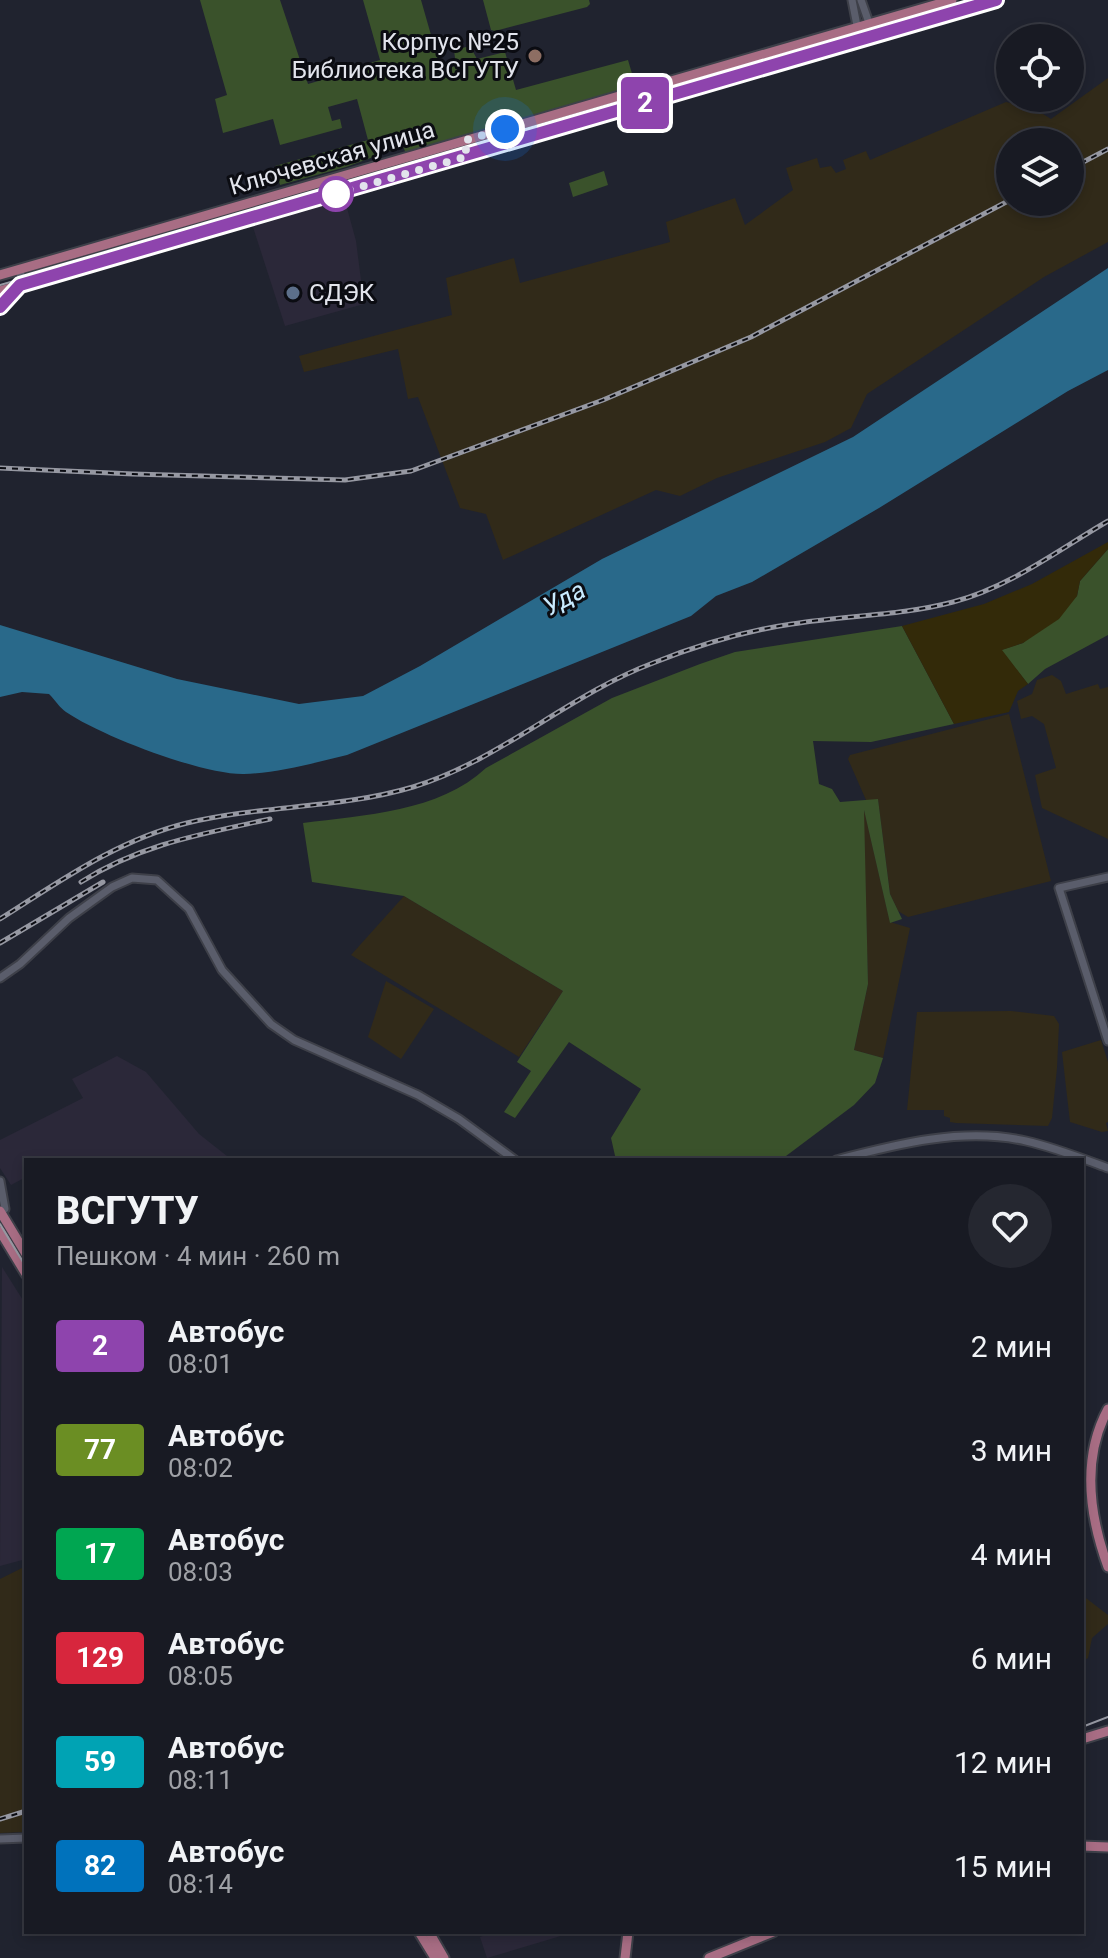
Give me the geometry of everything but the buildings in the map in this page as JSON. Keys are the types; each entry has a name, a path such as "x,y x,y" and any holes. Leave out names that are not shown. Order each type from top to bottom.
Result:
{"main road":[{"name":"Ключевская улица","path":"0,275 952,0"},
{"name":"Ключевская улица","path":"0,291 996,0"},
{"path":"463,141 468,156"},
{"path":"179,224 183,238"},
{"path":"0,1212 24,1251"},
{"path":"0,1231 24,1271"},
{"path":"1108,1409 1095,1438 1090,1483 1097,1539 1108,1567"},
{"path":"1084,1738 1108,1731"},
{"path":"1084,1846 1108,1847"},
{"path":"420,1934 435,1958"},
{"path":"430,1934 444,1958"},
{"path":"625,1958 628,1934"},
{"path":"709,1958 768,1934"}],"street":[{"path":"852,0 860,41"},
{"path":"861,0 874,37"},
{"path":"0,307 20,285 21,269"},
{"path":"1108,877 1059,888 1108,1041"},
{"path":"0,978 20,964 69,918 98,898 132,878 157,880 189,909 222,970 271,1024 294,1040 418,1095 459,1119 512,1158"},
{"path":"844,1158 885,1147 985,1136 1029,1142 1078,1158"},
{"path":"1084,1160 1108,1168"},
{"path":"0,1181 5,1209 0,1212"},
{"path":"0,1839 24,1838"}],"shaded area":[{"path":"1108,78 1108,242 1044,277 867,394 851,428 825,442 717,478 680,496 656,490 503,560 486,514 460,508 418,397 408,399 398,349 304,372 299,356 452,315 446,278 514,258 520,283 670,242 666,222 735,198 745,225 793,190 786,168 817,158 820,168 831,166 836,173 846,169 843,160 866,151 870,160 996,106 996,112 1040,112 1051,119 1061,112 1084,112 1084,95"},
{"path":"344,197 356,241 364,304 285,326 252,224"},
{"path":"1052,675 1061,681 1066,694 1098,684 1100,689 1108,687 1108,839 1042,808 1035,775 1056,768 1044,724 1032,716 1021,719 1017,701 1032,694 1037,680"},
{"path":"1009,714 1051,881 908,917 898,911 890,894 878,800 866,800 848,759 850,755"},
{"path":"863,805 890,922 910,928 883,1058 854,1050 868,984"},
{"path":"404,896 563,991 519,1057 351,955"},
{"path":"386,981 434,1009 401,1059 368,1037"},
{"path":"1011,1011 1054,1016 1059,1024 1052,1118 1048,1126 956,1123 944,1116 944,1110 907,1110 917,1012"},
{"path":"1101,1040 1108,1062 1108,1131 1102,1132 1070,1122 1062,1052"},
{"path":"117,1056 146,1072 199,1134 229,1158 24,1158 24,1178 11,1185 0,1168 0,1140 83,1098 72,1079"},
{"path":"2,1267 24,1302 24,1560 0,1566"},
{"path":"24,1567 24,1832 0,1833 0,1579"},
{"path":"1084,1597 1108,1615 1108,1624 1092,1638 1088,1658 1084,1661"},
{"path":"488,1934 567,1934 487,1958 480,1937"}],"green space":[{"path":"200,0 280,0 308,84 380,60 363,0 421,0 441,70 456,66 454,50 470,46 477,59 505,52 516,90 628,60 636,87 406,154 403,146 346,167 280,185 275,166 368,140 357,99 328,107 332,121 340,119 342,128 280,145 273,119 223,133 215,99 227,95"},
{"path":"483,0 589,0 590,4 495,31 491,30"},
{"path":"604,171 608,185 573,197 569,183"},
{"path":"1108,549 1108,635 1045,669 1028,684 1001,650 1023,643 1077,596 1080,581"},
{"path":"902,626 954,724 871,742 813,741 819,784 832,789 840,802 878,799 890,894 902,919 890,923 864,810 868,984 854,1050 883,1058 875,1083 854,1105 786,1156 616,1158 611,1138 641,1089 569,1042 515,1118 504,1112 531,1071 517,1062 563,991 404,896 312,882 303,823 375,814 424,803 467,783 486,768 612,698 735,652"}],"sand":[{"path":"1108,542 1108,549 1080,581 1077,596 1059,619 1023,643 1002,650 1028,684 1018,691 1009,712 954,724 902,626 984,604 1032,584"}],"water":[{"name":"Уда","path":"1108,268 1108,370 1068,391 752,582 716,596 691,616 347,755 270,772 226,773 179,761 103,732 66,712 49,694 22,692 0,697 0,625 177,679 299,704 363,696 602,559 853,437"}],"tram line":[{"path":"0,285 989,0"},
{"path":"0,1224 24,1264"},
{"path":"1084,1726 1108,1717"}],"railway":[{"path":"1084,162 1108,149"},
{"path":"0,468 345,480 411,471 603,400 751,337 996,207"},
{"path":"0,919 89,864 161,830 215,817 357,799 413,787 476,761 592,692 670,656 721,639 774,627 953,602 1014,577 1108,521"},
{"path":"81,882 149,849 270,819"},
{"path":"0,943 103,882"},
{"path":"0,1819 24,1812"}],"bus line":[{"name":"2","path":"0,307 20,285 996,0"}],"place":[{"name":"Корпус №25 Библиотека ВСГУТУ","path":"535,56"},
{"name":"СДЭК","path":"293,293"}],"route":[{"path":"336,194 468,156 463,141 505,129"}]}
